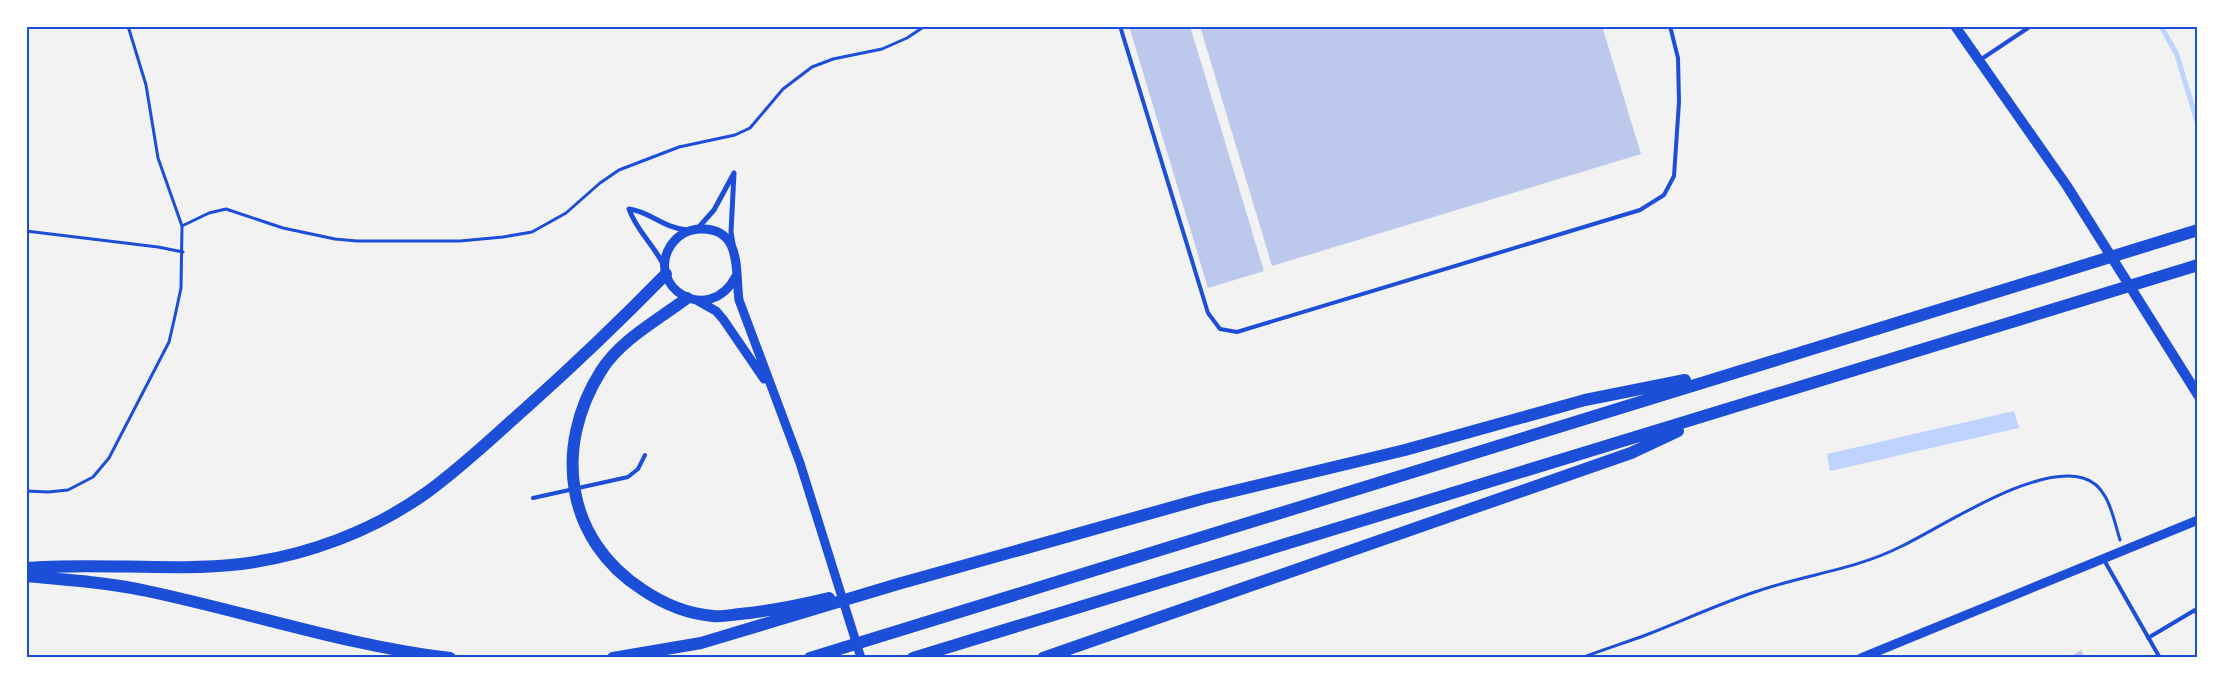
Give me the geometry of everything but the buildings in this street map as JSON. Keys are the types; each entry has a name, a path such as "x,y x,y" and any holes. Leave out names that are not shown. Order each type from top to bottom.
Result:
{"highway":[{"path":"810,658 2198,230"},
{"path":"913,658 2198,265"},
{"path":"26,568 66,565 145,567 240,564 276,558 345,538 425,494 460,467 610,332 666,271"},
{"path":"692,299 618,350 602,369 583,404 573,443 572,466 575,490 584,524 604,557 632,583 668,605 714,616 767,611 898,584"},
{"path":"612,658 701,643 898,584 1205,498 1405,450 1585,400 1751,367"},
{"path":"1042,658 1631,453 1721,410"},
{"path":"26,576 145,590 407,655 450,658"}],"main road":[{"path":"1954,26 2067,186 2198,395"}],"street":[{"path":"666,271 669,249 674,241 693,230 714,210 734,172 731,232 737,266 736,276 739,300 800,464 861,658"},
{"path":"733,248 718,233 672,228 642,211 628,209 633,221 654,247 678,292 716,311 775,396"},
{"path":"692,299 710,300 721,295 736,276"},
{"path":"1861,658 2197,520"}],"lane":[{"path":"1120,26 1208,313 1220,329 1237,332 1640,210 1664,195 1674,176 1679,102 1678,58 1670,26"},
{"path":"1978,61 2031,26"},
{"path":"533,498 628,477 638,469 645,455"},
{"path":"2103,558 2160,658"},
{"path":"2148,638 2195,610 2198,616"}],"path":[{"path":"26,491 48,492 81,485 93,477 110,458 169,342 181,288 182,226 158,158 146,85 128,26"},
{"path":"182,226 209,213 226,209 283,228 334,239 357,241 460,241 504,238 532,232 566,213 600,182 619,170 679,147 728,137 750,128 783,89 812,66 833,59 882,49 907,38 925,26"},
{"path":"26,232 158,247 183,252"},
{"path":"1581,658 1646,635 1759,590 1834,572 1877,558 1904,546 1981,502 2040,480 2062,475 2084,478 2099,487 2109,505 2123,550"}],"water":[{"path":"2014,411 2019,428 1830,471 1827,454"}],"waterway":[{"path":"2161,26 2177,55 2198,125"}]}
